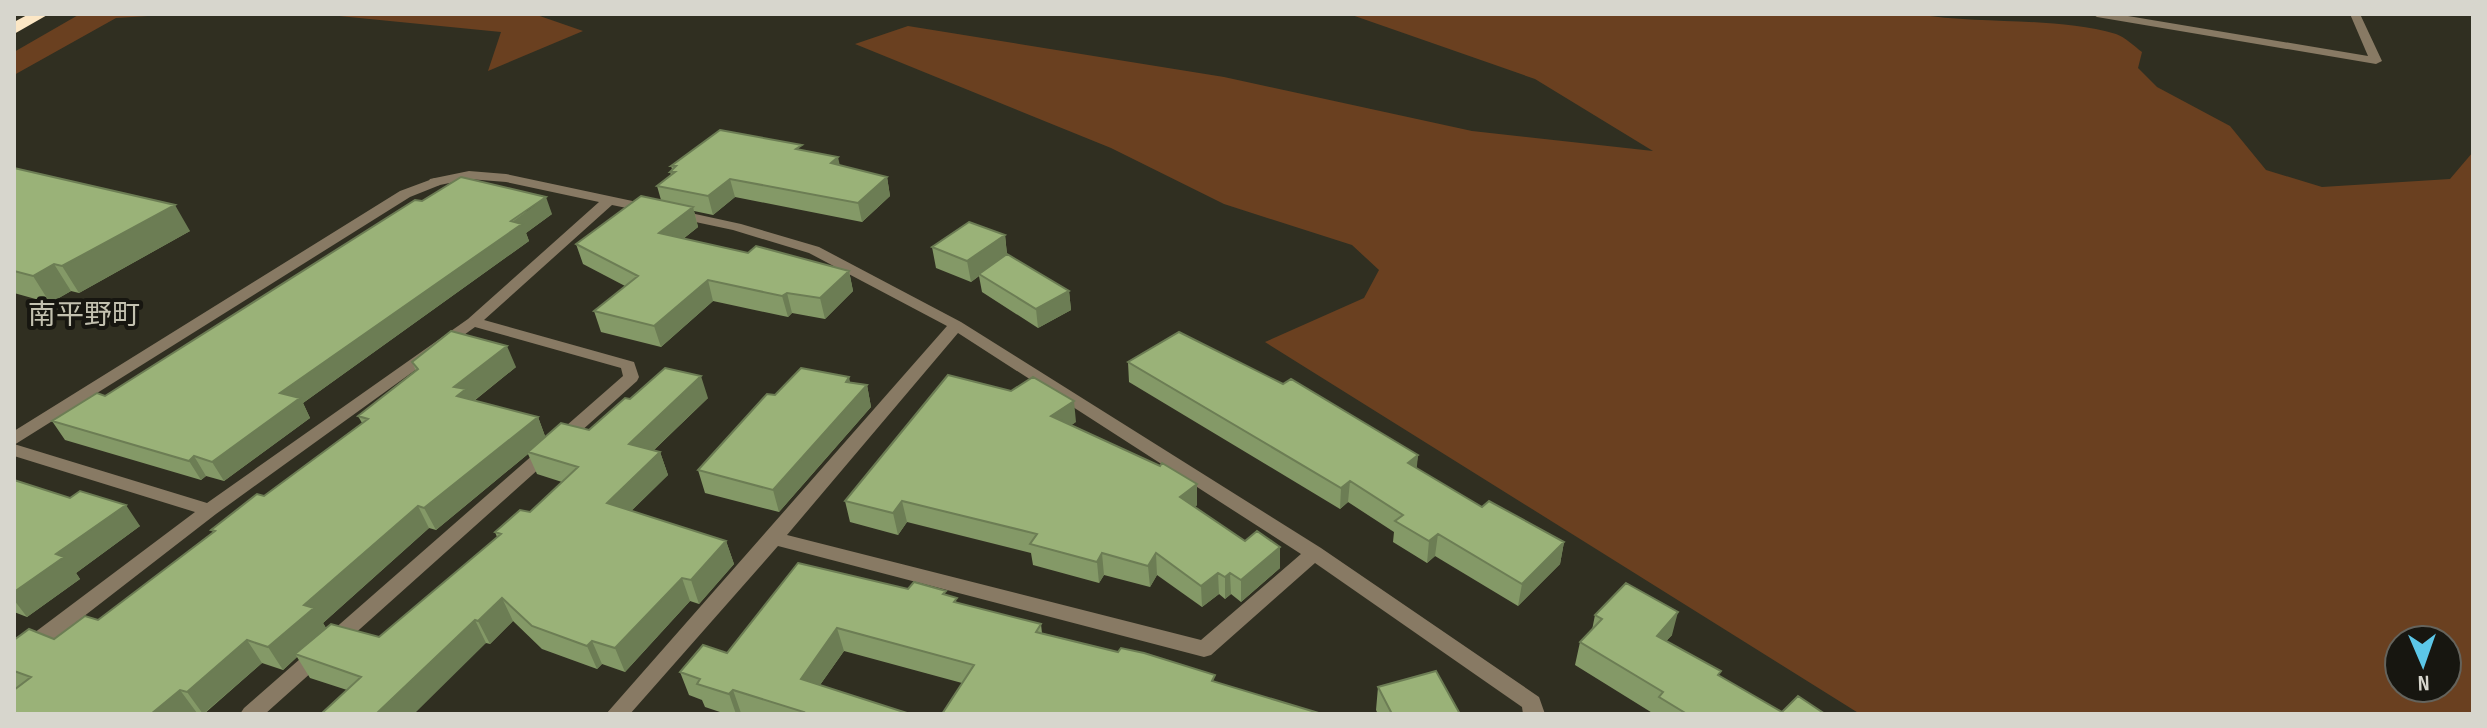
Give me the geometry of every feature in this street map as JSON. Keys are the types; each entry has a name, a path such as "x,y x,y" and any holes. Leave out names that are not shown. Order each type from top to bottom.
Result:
{"highway":[{"path":"14,29 41,14"}],"street":[{"path":"2097,14 2376,61 2355,14"},
{"path":"14,439 405,194 435,182 469,175 506,178 736,227 814,250 956,325 1314,553 1538,710"},
{"path":"14,659 210,510 473,322 609,200"},
{"path":"251,714 631,377 628,365 473,322"},
{"path":"617,714 774,538 956,325"},
{"path":"14,450 210,510"},
{"path":"774,538 1204,649 1314,553"}],"shaded area":[{"path":"80,14 180,14 116,18 14,75 14,52"},
{"path":"319,14 534,14 583,31 488,71 501,32"},
{"path":"1349,14 1916,14 2068,25 2092,28 2126,39 2142,52 2138,68 2157,87 2230,126 2266,170 2322,187 2450,179 2473,152 2473,714 1860,714 1265,342 1364,298 1379,270 1352,245 1224,204 1111,148 855,44 908,26 1224,77 1472,131 1653,151 1535,79"}],"building":[{"path":"720,130 802,145 796,149 838,157 831,163 887,177 858,203 730,179 708,196 657,186 675,172 670,172 676,166 671,166"},
{"path":"14,168 175,205 62,266 54,264 33,276 14,271"},
{"path":"461,177 546,197 511,221 522,224 280,393 300,398 212,462 194,456 189,461 52,421 97,393 105,396 415,200 422,201"},
{"path":"641,196 693,207 659,233 748,253 756,246 849,271 820,298 787,293 782,296 708,280 654,326 594,311 638,276 576,244"},
{"path":"969,222 1005,235 967,261 932,247"},
{"path":"1007,254 1069,291 1036,309 979,274"},
{"path":"451,331 507,346 454,387 466,389 457,396 538,417 424,508 418,506 304,605 314,608 268,647 247,640 187,692 180,690 151,714 14,714 14,690 31,677 14,671 14,640 29,629 54,639 85,616 98,620 215,531 211,530 257,494 264,496 368,419 358,416 418,369 412,362"},
{"path":"1179,332 1283,384 1291,379 1418,455 1408,463 1482,507 1489,501 1564,542 1522,584 1438,534 1429,541 1395,521 1403,515 1350,481 1341,488 1128,362"},
{"path":"665,368 701,376 629,444 660,452 607,503 726,541 691,580 682,578 615,648 592,641 587,646 532,626 502,598 378,712 381,714 321,714 361,677 295,654 331,624 379,637 501,534 495,532 520,510 530,512 578,467 528,452 561,423 589,430"},
{"path":"801,368 849,377 846,382 867,385 773,490 698,470 767,394 775,395"},
{"path":"948,375 1011,391 1033,377 1074,401 1051,416 1160,466 1162,463 1197,484 1180,497 1245,541 1257,531 1280,547 1241,580 1230,573 1225,577 1218,573 1201,586 1156,553 1148,566 1102,553 1097,562 1030,544 1037,534 902,501 893,513 845,501"},
{"path":"14,480 70,498 80,491 126,505 56,554 64,557 14,592"},
{"path":"798,563 908,589 914,582 946,591 943,594 957,598 954,602 1041,624 1036,632 1118,652 1121,648 1144,653 1215,675 1212,681 1322,714 942,714 974,665 837,628 801,679 910,714 803,714 733,690 729,694 697,684 700,679 680,672 703,645 727,653"},
{"path":"1626,583 1678,612 1657,636 1721,671 1718,675 1782,712 1798,696 1825,714 1687,714 1659,697 1663,692 1580,642 1602,619 1595,615"},
{"path":"1436,671 1460,714 1392,714 1378,687"}],"district":[{"name":"南平野町","path":"84,314"}]}
